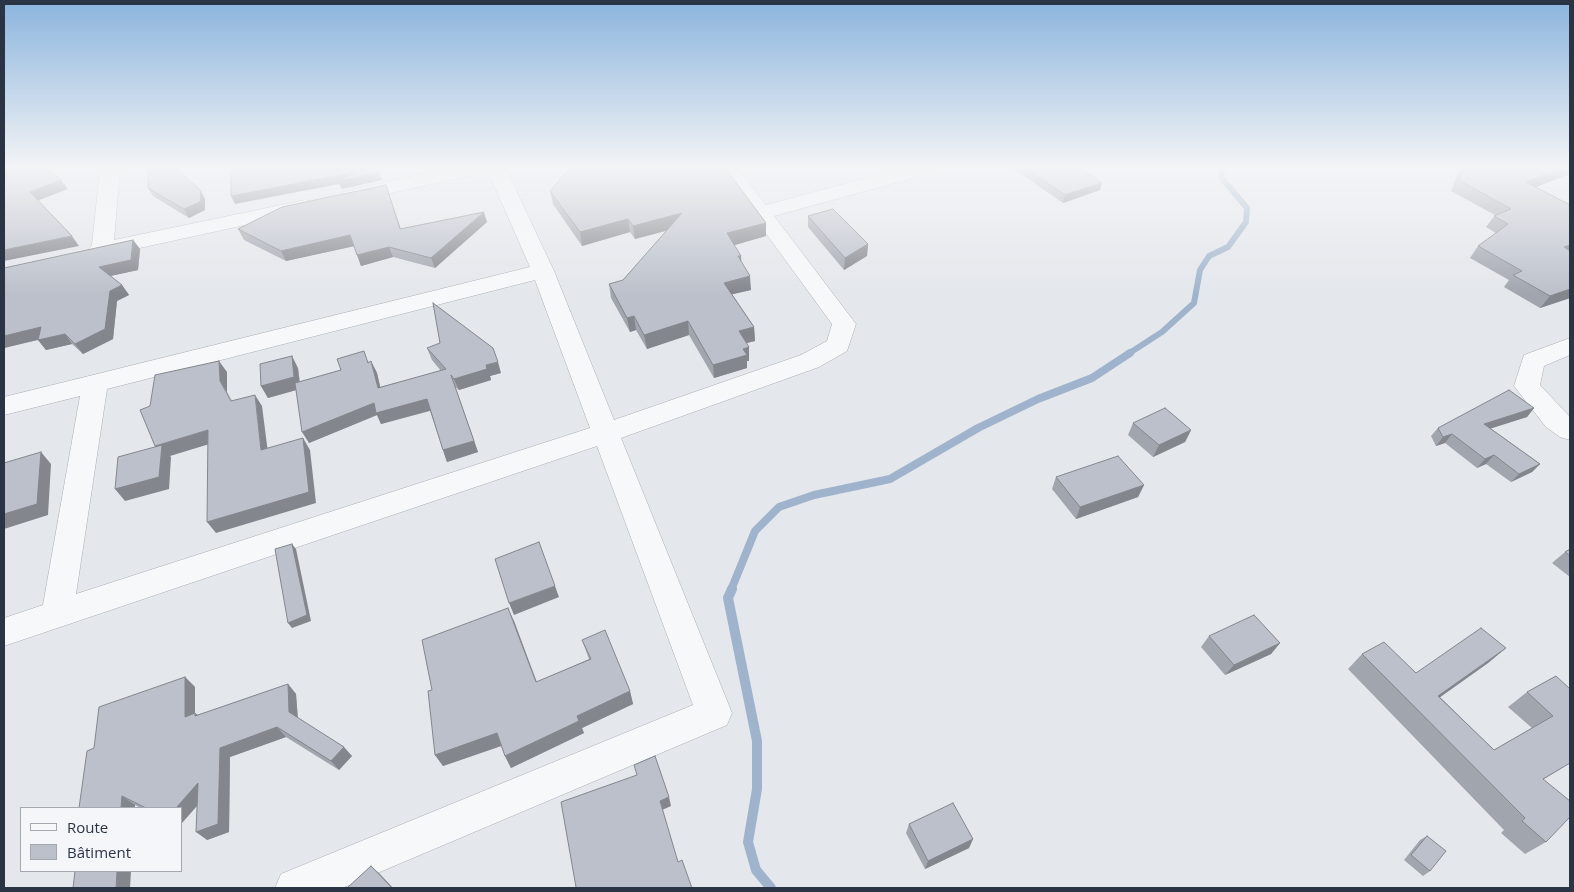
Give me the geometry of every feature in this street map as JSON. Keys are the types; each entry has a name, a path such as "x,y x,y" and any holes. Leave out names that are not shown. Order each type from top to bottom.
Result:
{"street":[{"path":"102,250 106,211"},
{"path":"75,255 285,211"},
{"path":"295,888 714,712 543,271 515,211"},
{"path":"4,632 605,433 810,361 838,345 844,324 761,213 770,211"},
{"path":"4,406 543,271"},
{"path":"1570,346 1533,361 1527,386 1555,420 1570,430"},
{"path":"57,615 95,383"}],"building":[{"path":"4,211 48,211 72,236 4,250"},
{"path":"275,211 394,211 400,229 484,212 431,258 389,247 357,255 350,235 281,251 238,229"},
{"path":"564,211 757,211 766,223 727,233 750,276 724,283 754,327 739,331 749,347 743,349 747,355 713,365 688,321 644,335 634,316 627,318 609,284 623,280 682,213 633,226 628,219 580,232"},
{"path":"835,211 868,244 845,258 808,216"},
{"path":"1507,211 1570,211 1570,245 1564,247 1570,251 1570,289 1550,296 1513,275 1522,271 1478,246 1508,224 1494,216"},
{"path":"133,240 131,260 99,267 122,285 110,291 105,329 75,344 65,334 38,340 41,327 4,336 4,268"},
{"path":"433,303 493,348 498,362 486,365 487,369 454,379 451,375 474,441 443,450 427,399 376,413 374,403 302,432 295,383 341,370 337,359 364,351 368,363 371,361 378,388 446,369 427,348 440,343"},
{"path":"292,356 294,377 261,386 260,364"},
{"path":"219,361 220,381 231,401 255,395 261,450 303,438 309,492 207,522 208,430 155,446 140,410 150,406 155,375"},
{"path":"1509,390 1534,408 1484,424 1540,464 1519,474 1494,455 1485,459 1452,434 1443,437 1438,428"},
{"path":"1165,408 1191,430 1159,445 1133,423"},
{"path":"162,445 159,477 115,489 118,457"},
{"path":"41,452 37,504 4,514 4,463"},
{"path":"1118,456 1144,485 1080,507 1056,477"},
{"path":"539,542 555,586 509,603 495,559"},
{"path":"292,544 307,615 288,623 275,549"},
{"path":"1570,549 1570,556 1565,552"},
{"path":"508,608 536,682 591,659 582,640 605,630 630,691 577,716 579,721 505,756 497,733 435,755 428,691 432,690 422,640"},
{"path":"1254,615 1280,643 1234,665 1209,636"},
{"path":"1481,628 1506,648 1438,696 1494,750 1553,716 1527,692 1556,676 1570,689 1570,763 1543,779 1570,801 1570,817 1546,842 1522,821 1525,818 1362,654 1384,642 1416,673"},
{"path":"185,677 185,717 195,713 195,716 288,684 289,712 344,747 331,761 277,727 220,748 218,824 196,832 198,783 177,807 144,807 122,796 121,807 79,807 87,751 94,748 99,707"},
{"path":"655,756 669,797 660,801 678,862 682,860 692,888 575,888 561,802 637,775 634,765"},
{"path":"953,803 973,839 928,861 909,824"},
{"path":"1427,836 1446,851 1430,871 1411,855"},
{"path":"371,866 392,888 347,888"},
{"path":"75,872 117,872 116,888 73,888"}],"waterway":[{"path":"1128,354 1162,332 1194,303 1200,270 1209,256 1228,247 1246,222 1247,211"},
{"path":"731,590 755,531 779,507 814,495 890,479 978,428 1038,399 1092,378 1130,353"},
{"path":"732,589 728,598 757,741 757,789 748,842 756,870 771,888"}]}
